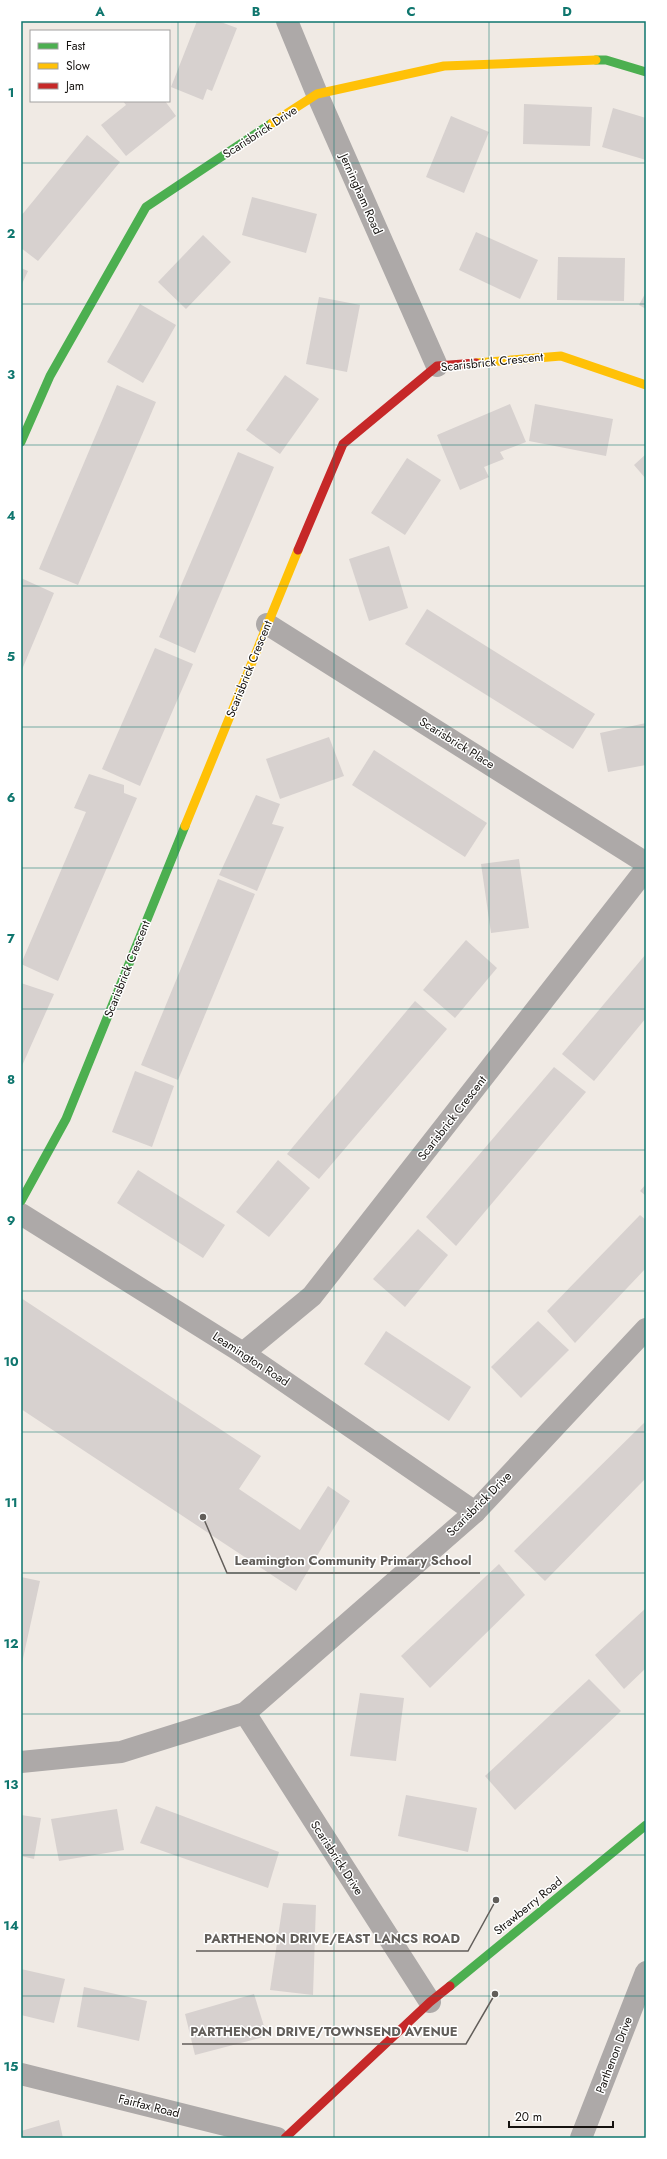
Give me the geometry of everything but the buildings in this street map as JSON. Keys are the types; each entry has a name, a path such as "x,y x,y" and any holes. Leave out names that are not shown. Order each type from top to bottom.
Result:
{"street":[{"name":"Jerningham Road","path":"288,21 317,94 437,366"},
{"name":"Scarisbrick Drive","path":"21,442 50,376 146,207 317,94 444,66 606,60 646,72"},
{"name":"Scarisbrick Crescent","path":"21,1201 66,1119 267,624 343,444 437,366 561,356 646,385"},
{"name":"Scarisbrick Place","path":"267,624 646,863"},
{"name":"Scarisbrick Crescent","path":"244,1354 312,1296 646,869"},
{"name":"Leamington Road","path":"21,1214 244,1354 475,1512"},
{"name":"Scarisbrick Drive","path":"21,1762 121,1752 245,1713 475,1512 646,1329"},
{"name":"Scarisbrick Drive","path":"245,1713 430,2002"},
{"name":"Strawberry Road","path":"285,2138 430,2002 646,1825"},
{"name":"Parthenon Drive","path":"581,2138 646,1972"},
{"name":"Fairfax Road","path":"21,2074 278,2138"}],"traffic: fast":[{"path":"596,60 606,60 646,72"},
{"path":"21,442 50,376 146,207 272,123"},
{"path":"21,1201 66,1119 185,826"},
{"path":"450,1986 646,1825"}],"traffic: slow":[{"path":"272,123 317,94 444,66 596,60"},
{"path":"476,363 561,356 646,385"},
{"path":"185,826 298,550"}],"traffic: jam":[{"path":"298,550 343,444 437,366 476,363"},
{"path":"285,2138 430,2002 450,1986"}],"place":[{"name":"Leamington Community Primary School","path":"203,1517"},
{"name":"PARTHENON DRIVE/EAST LANCS ROAD","path":"496,1900"},
{"name":"PARTHENON DRIVE/TOWNSEND AVENUE","path":"495,1994"}]}
